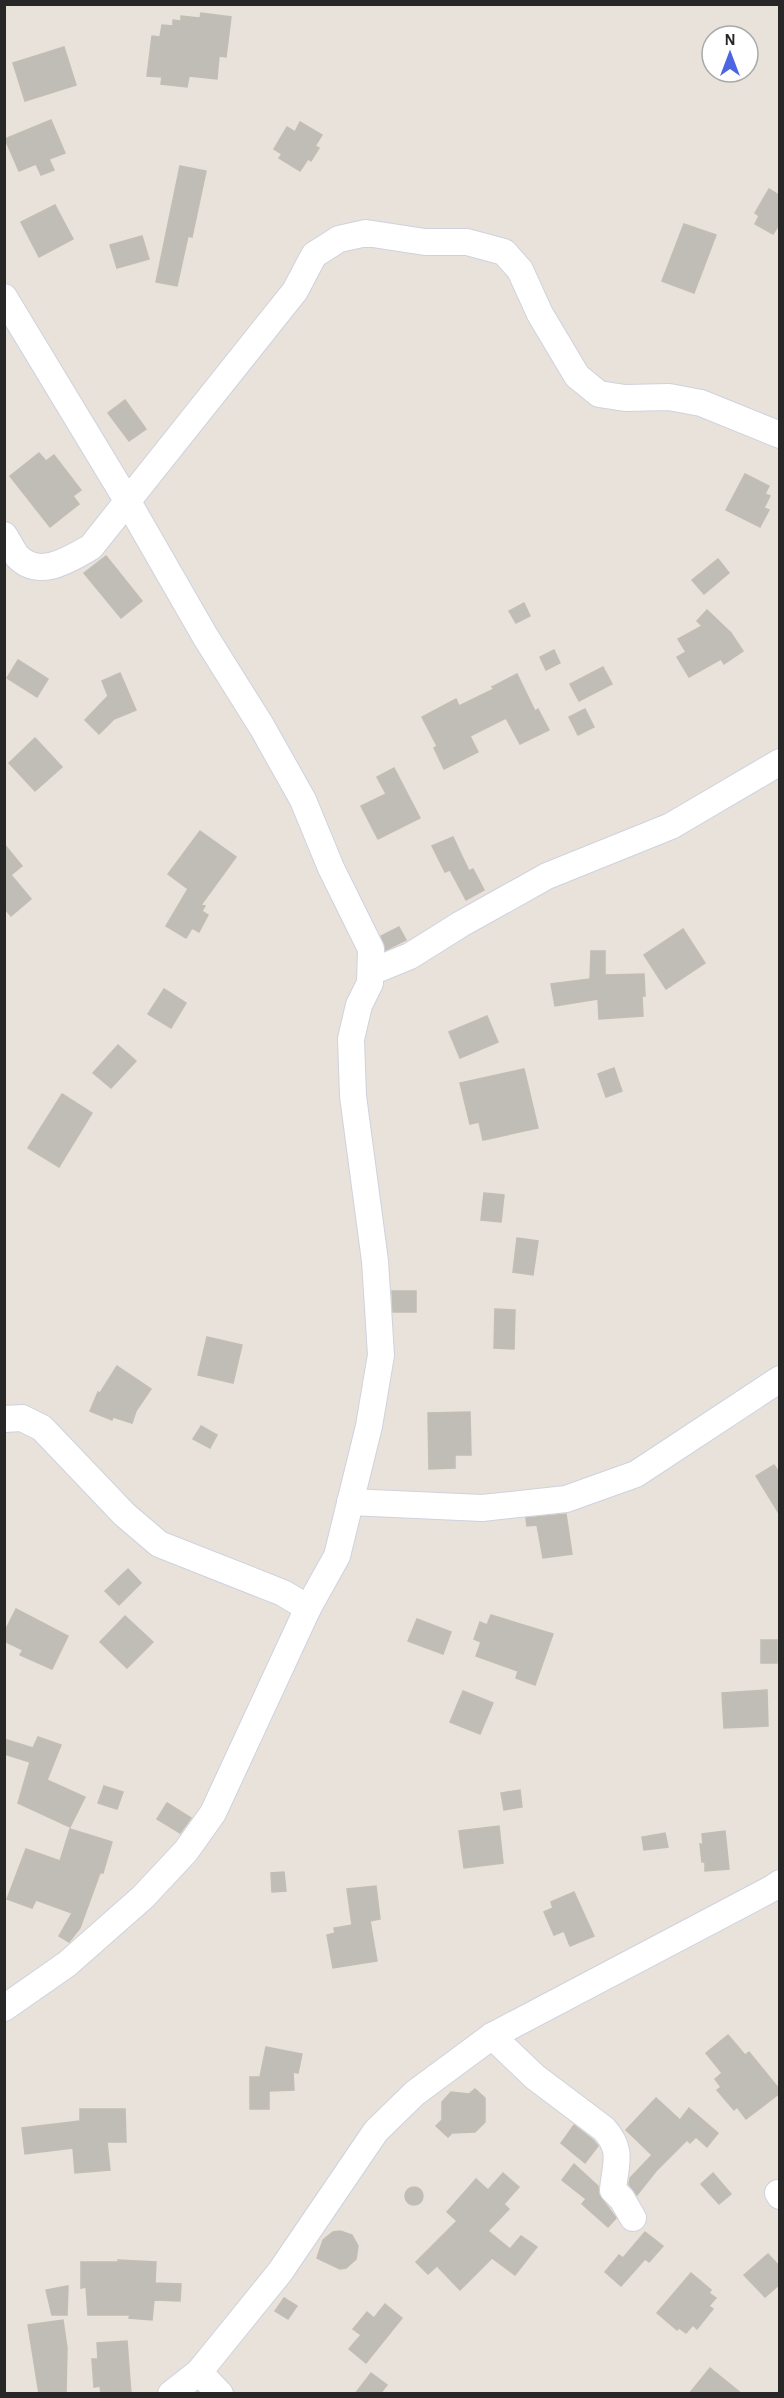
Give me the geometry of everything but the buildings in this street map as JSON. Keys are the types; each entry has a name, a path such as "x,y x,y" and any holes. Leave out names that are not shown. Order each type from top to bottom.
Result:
{"street":[{"path":"4,536 18,557 35,567 66,562 91,547 294,291 314,255 339,239 366,233 425,242 466,242 504,252 519,270 540,314 577,376 599,394 626,398 669,397 701,403 780,435"},
{"path":"4,297 128,502 205,636 262,727 303,800 331,868 371,949 370,983 359,1005 351,1040 353,1096 375,1261 381,1355 369,1426 338,1556 308,1608 213,1813 186,1851 143,1896 67,1964 4,2008"},
{"path":"372,972 410,956 461,924 547,876 671,826 780,762"},
{"path":"351,1502 482,1508 566,1499 636,1474 780,1379"},
{"path":"4,1419 22,1418 42,1428 124,1514 159,1544 283,1593 308,1608"},
{"path":"171,2394 199,2372 280,2272 376,2131 415,2093 492,2036 780,1883"},
{"path":"492,2036 535,2077 604,2129 613,2139 618,2148 613,2190 622,2199 633,2218"},
{"path":"199,2372 220,2394"}]}
